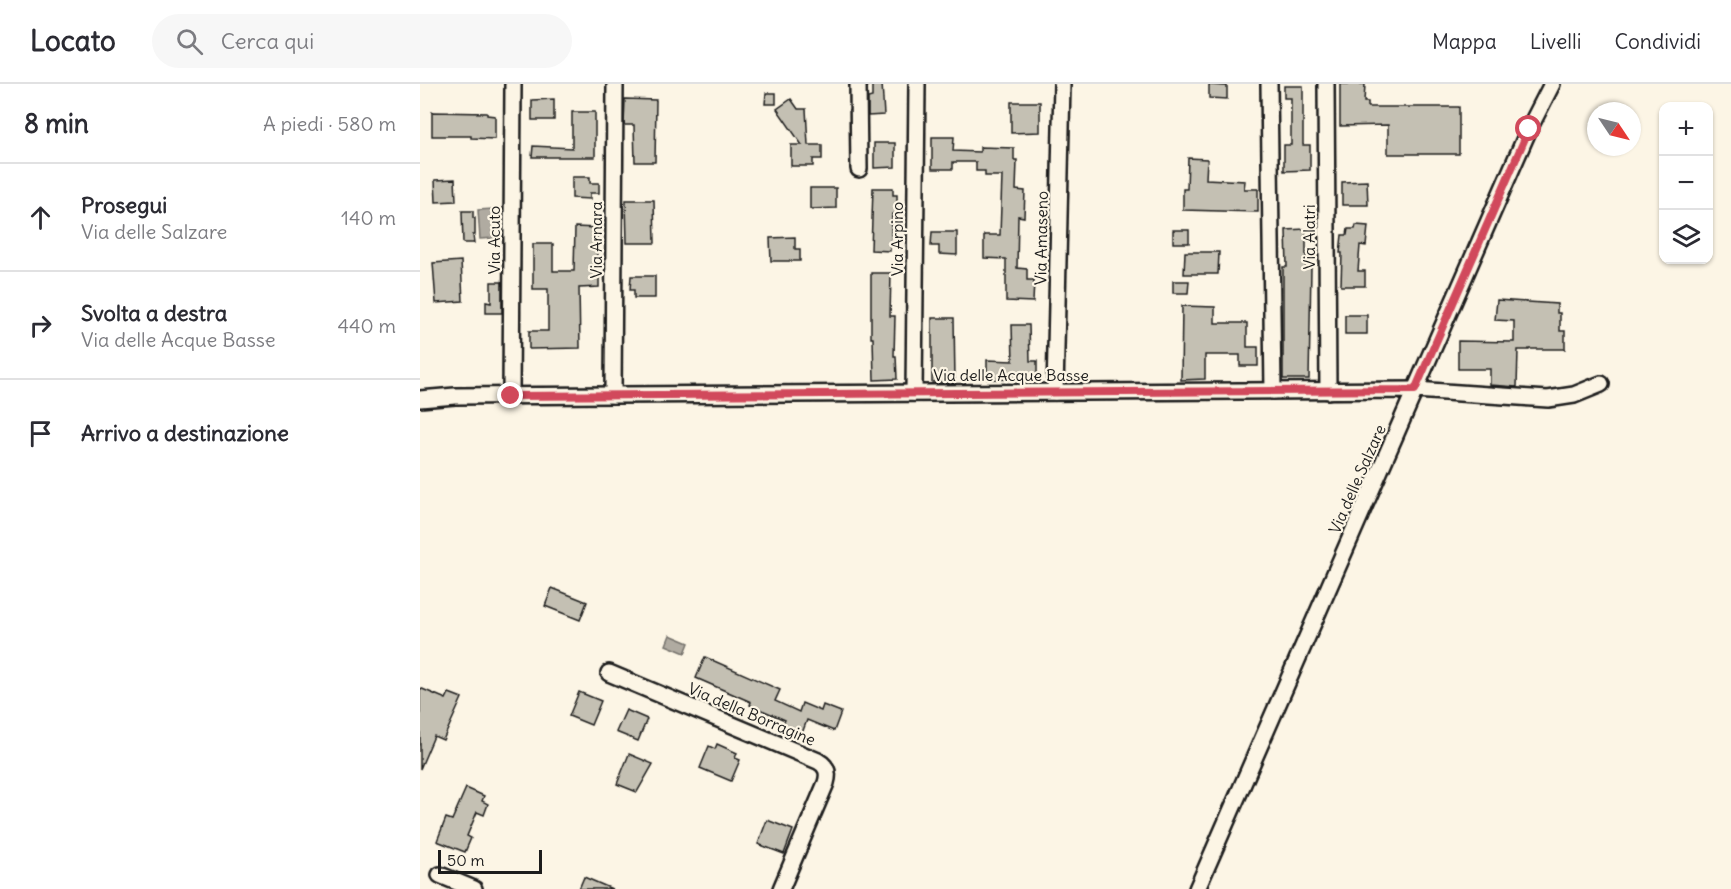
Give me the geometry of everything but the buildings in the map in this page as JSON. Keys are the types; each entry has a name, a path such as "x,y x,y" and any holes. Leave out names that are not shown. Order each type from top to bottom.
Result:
{"street":[{"name":"Via Acuto","path":"511,396 513,84"},
{"name":"Via Arnara","path":"613,395 615,84"},
{"path":"858,84 859,169"},
{"name":"Via Arpino","path":"914,393 917,84"},
{"name":"Via Amaseno","path":"1055,392 1062,84"},
{"path":"1269,84 1274,391"},
{"name":"Via Alatri","path":"1326,84 1328,391"},
{"name":"Via delle Salzare","path":"1197,889 1529,129 1552,84"},
{"name":"Via delle Acque Basse","path":"420,399 455,396 1415,390 1548,399 1568,396 1600,384"},
{"name":"Via della Borragine","path":"609,673 818,761 825,766 828,773 826,783 781,889"},
{"path":"440,875 474,889"}],"shaded area":[{"path":"493,209 495,238 480,239 478,210"},
{"path":"670,635 689,643 685,653 666,645"}],"route":[{"path":"511,396 1415,390 1529,129"}]}
